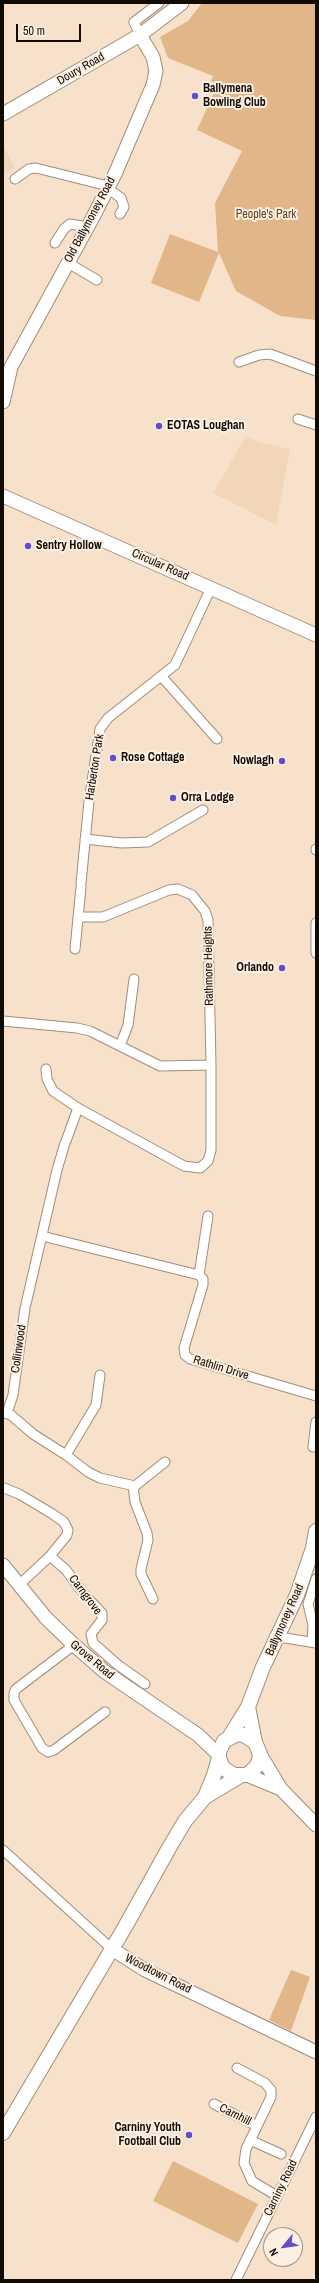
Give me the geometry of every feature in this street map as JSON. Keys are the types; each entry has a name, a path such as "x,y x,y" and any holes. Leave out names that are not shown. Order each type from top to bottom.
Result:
{"main road":[{"name":"Ballymoney Road","path":"229,1738 248,1707 263,1667 279,1637 297,1595 313,1548 316,1531"},
{"path":"205,1797 257,1766 258,1748 248,1707"},
{"path":"3,2132 112,1949 185,1821 205,1797 214,1774 220,1747 229,1738 244,1735 258,1748"},
{"path":"219,1756 223,1768 228,1772 244,1775"}],"street":[{"path":"140,35 134,22 159,3"},
{"name":"Doury Road","path":"3,114 140,35 182,3"},
{"name":"Old Ballymoney Road","path":"3,402 11,367 88,227 108,187 153,85 156,71 152,57 140,35"},
{"path":"15,179 29,169 36,168 108,187 121,198 124,207 120,214"},
{"path":"56,243 64,230 70,224 88,227"},
{"path":"68,263 97,280"},
{"path":"239,362 259,355 270,354 316,371"},
{"path":"298,419 316,425"},
{"name":"Circular Road","path":"3,496 316,635"},
{"name":"Harberton Park","path":"75,949 85,838 99,733 102,725 108,718 162,677 179,659 211,588"},
{"path":"162,677 217,739"},
{"path":"85,838 122,843 148,842 203,810"},
{"name":"Rathmore Heights","path":"46,1069 47,1079 53,1090 78,1108 184,1166 200,1168 208,1161 211,1150 211,1065 208,920 198,901 185,891 169,890 103,917 79,917"},
{"path":"316,923 316,953"},
{"path":"120,1046 128,1025 134,979"},
{"path":"3,1020 77,1028 90,1031 160,1066 211,1065"},
{"path":"78,1108 66,1142 42,1236 199,1275"},
{"name":"Rathlin Drive","path":"208,1216 199,1275 203,1284 184,1348 187,1357 316,1396"},
{"name":"Collinwood","path":"42,1236 26,1306 13,1395 5,1413 95,1477 133,1486"},
{"path":"66,1455 96,1405 100,1375"},
{"path":"313,1447 316,1422"},
{"path":"153,1599 141,1574 148,1540 145,1525 135,1502 133,1486 139,1485 165,1462"},
{"path":"4,1488 19,1494 65,1524 68,1533 50,1556 18,1586"},
{"name":"Carngrove","path":"50,1556 64,1568 84,1594 102,1613 102,1620 91,1634 93,1643 118,1665 145,1684"},
{"name":"Grove Road","path":"3,1565 18,1586 74,1645 105,1672 198,1735 219,1756"},
{"path":"279,1637 314,1643 314,1625 308,1604 316,1579"},
{"path":"74,1645 16,1689 14,1693 14,1700 42,1748 48,1752 54,1750 105,1712"},
{"name":"Grove Road","path":"198,1735 229,1738"},
{"path":"258,1748 281,1789 316,1825"},
{"path":"244,1775 281,1789"},
{"name":"Woodtown Road","path":"4,1853 112,1949 145,1970 316,2052"},
{"name":"Carnhill","path":"237,2068 265,2082 271,2090 271,2096 250,2140 244,2160 248,2176 257,2186 277,2196"},
{"name":"Carnhill","path":"214,2104 257,2126"},
{"name":"Carniny Road","path":"236,2280 316,2117"},
{"name":"Carnhill","path":"250,2140 281,2154"}],"shaded area":[{"path":"3,146 15,168 3,175"},
{"path":"246,436 258,442 290,449 276,525 213,493"}],"green space":[{"name":"People's Park","path":"202,3 316,3 316,320 280,316 236,291 219,253 199,302 151,283 170,234 218,252 215,203 242,151 197,130 218,84 211,81 213,76 168,58 160,37 188,21"},
{"path":"291,1970 310,1977 291,2031 269,2020"},
{"path":"173,2161 258,2204 238,2243 153,2201"}],"place":[{"name":"Ballymena Bowling Club","path":"195,96"},
{"name":"EOTAS Loughan","path":"159,426"},
{"name":"Sentry Hollow","path":"28,546"},
{"name":"Rose Cottage","path":"113,758"},
{"name":"Nowlagh","path":"282,761"},
{"name":"Orra Lodge","path":"173,798"},
{"name":"Orlando","path":"282,968"},
{"name":"Carniny Youth Football Club","path":"189,2135"}]}
